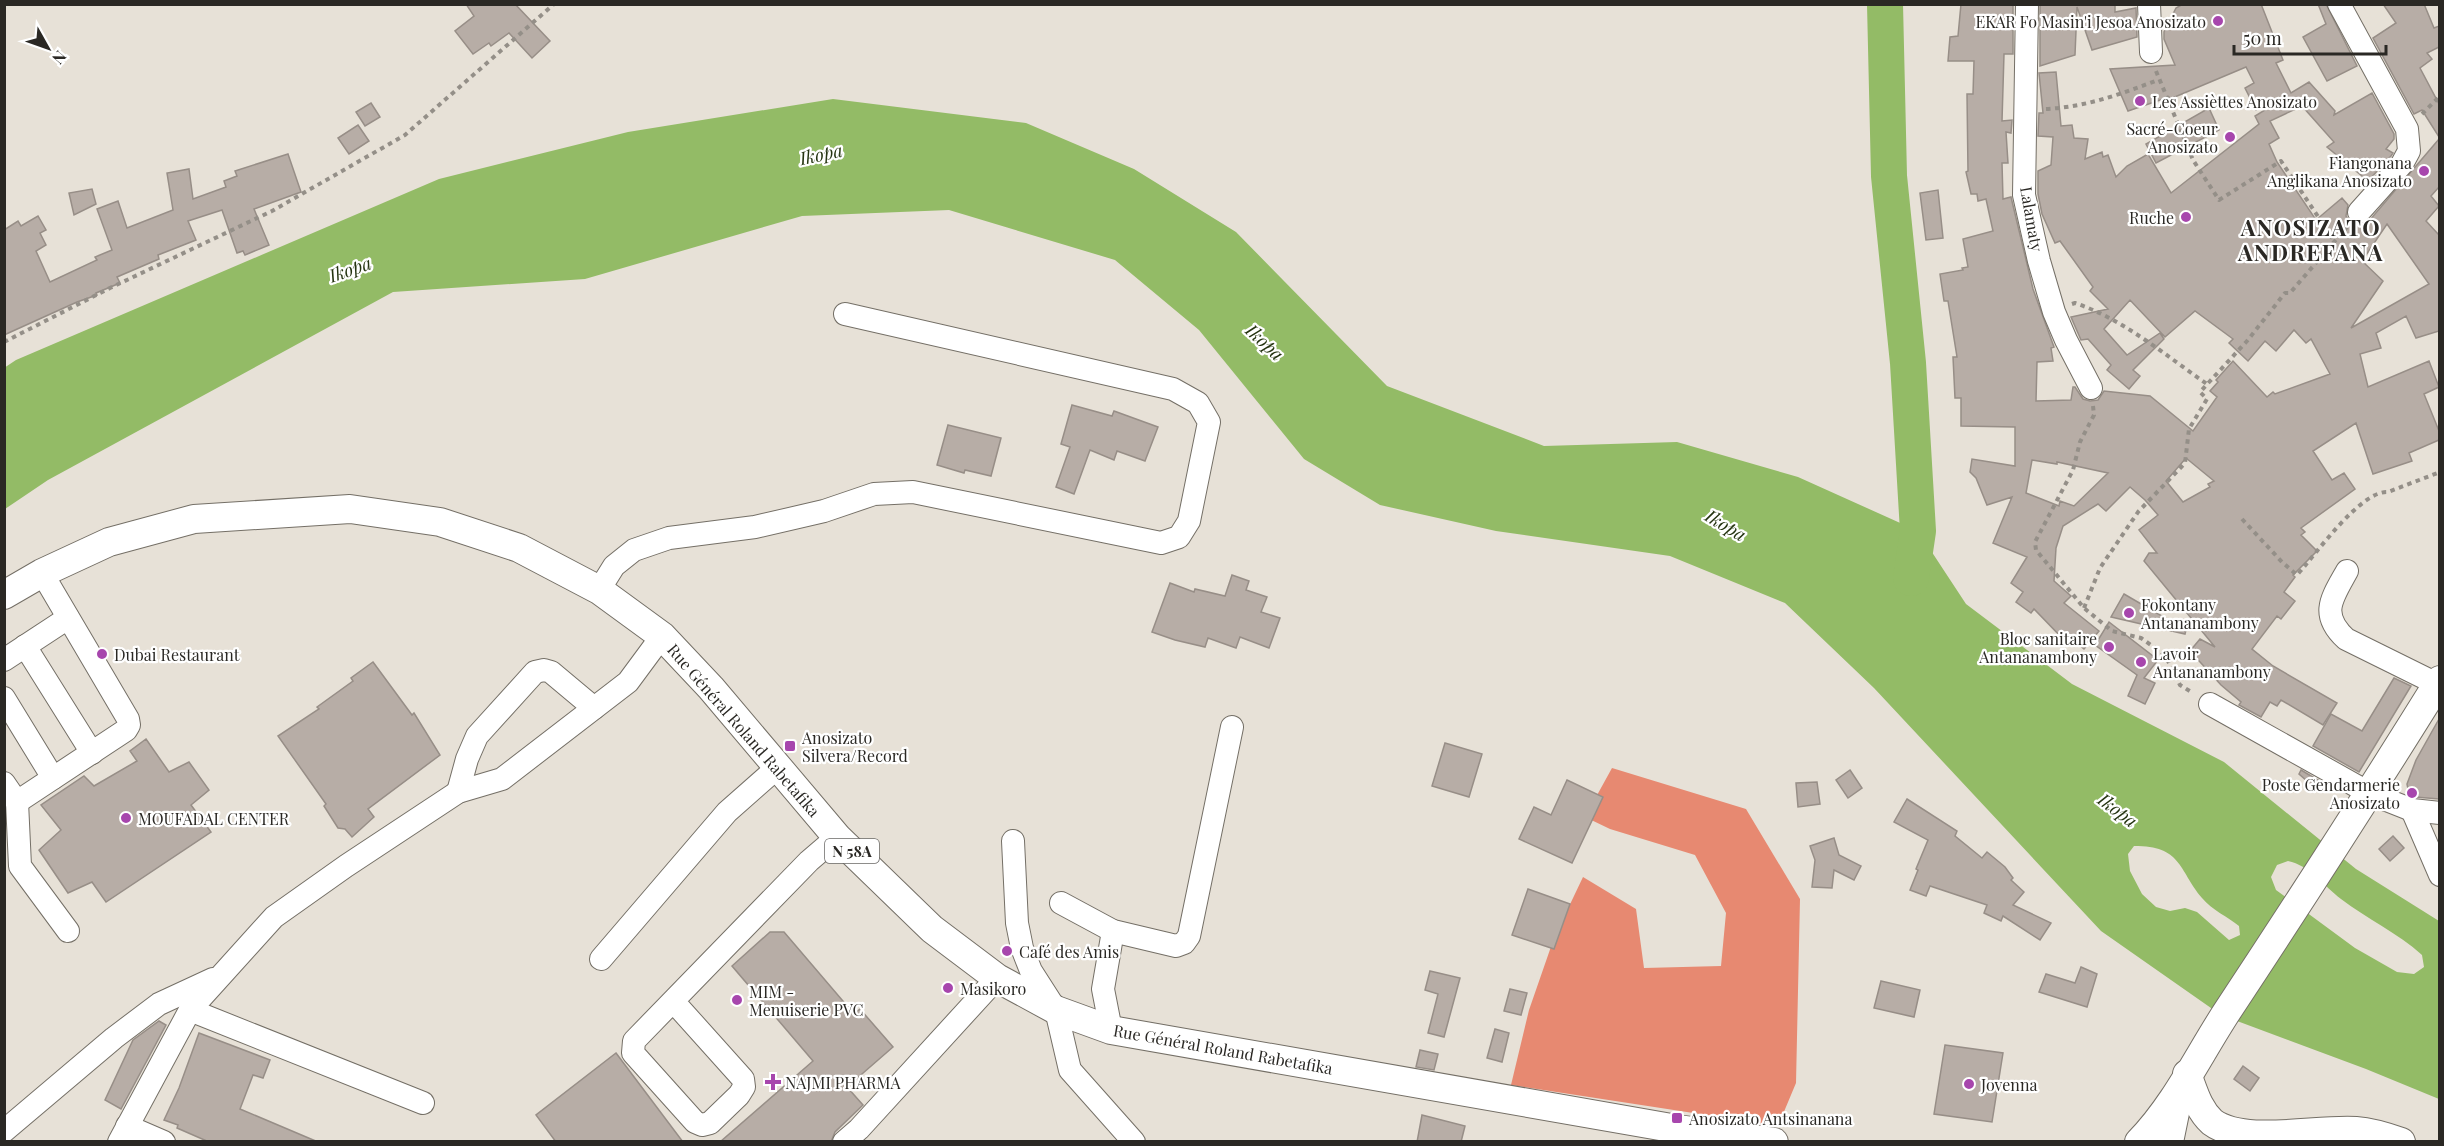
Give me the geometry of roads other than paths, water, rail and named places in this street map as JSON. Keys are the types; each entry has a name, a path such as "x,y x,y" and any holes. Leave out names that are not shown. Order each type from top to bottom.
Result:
{"main road":[{"name":"Rue Général Roland Rabetafika","path":"4,595 42,573 109,542 194,519 350,509 440,522 519,548 599,590 662,636 711,688 837,837 932,929 997,978 1056,1010 1111,1030 1677,1129 1774,1142"},
{"path":"2139,1142 2169,1105 2212,1033 2365,799 2438,682"},
{"path":"2187,1074 2198,1107 2214,1124 2234,1135 2255,1138 2356,1131 2399,1141"},
{"path":"2169,1142 2175,1106 2187,1074"}],"street":[{"name":"Lalamaty","path":"2027,4 2024,195 2039,261 2054,312 2091,388"},
{"path":"2149,4 2151,52"},
{"path":"2339,4 2407,129 2409,152 2402,164 2358,212"},
{"path":"599,590 614,566 634,550 669,538 755,527 824,511 874,494 913,492 1161,543 1179,537 1189,521 1209,422 1198,403 1173,389 845,314"},
{"path":"2347,571 2332,598 2330,616 2335,628 2346,639 2438,682"},
{"path":"17,802 126,730 129,725 128,719 42,573"},
{"path":"4,660 68,618"},
{"path":"164,1142 123,1134 190,1010 274,917 458,792 502,779 628,682 662,636"},
{"path":"25,646 92,753"},
{"path":"458,792 467,759 477,736 535,672 544,669 551,672 594,708"},
{"path":"4,698 53,778"},
{"path":"2210,704 2365,799 2412,810 2439,813"},
{"path":"1061,903 1113,932 1176,946 1184,943 1189,936 1232,727"},
{"path":"601,959 727,813 778,767"},
{"path":"4,783 17,802 20,866 68,931"},
{"path":"2412,810 2439,875"},
{"path":"673,1001 743,1079 744,1087 740,1095 710,1123 702,1125 695,1122 633,1053 634,1041 809,861 837,837"},
{"path":"1013,841 1017,923 1022,948 1031,971 1056,1010 1070,1070 1134,1142"},
{"path":"1111,1030 1103,989 1113,932"},
{"path":"4,1131 114,1038 159,1004 222,974"},
{"path":"844,1142 859,1129 997,978"},
{"path":"190,1010 423,1103"}],"water":[{"name":"Ikopa","path":"833,99 1026,123 1134,169 1236,232 1387,386 1544,446 1677,442 1798,477 1918,531 1966,604 2072,684 2224,762 2356,869 2439,921 2439,1099 2221,1015 2101,931 1874,688 1785,603 1670,556 1496,531 1380,505 1304,459 1199,330 1115,260 949,210 802,216 585,279 393,292 48,480 5,509 4,368 16,360 439,179 628,132","holes":["2134,846 2150,847 2170,855 2183,869 2202,898 2239,926 2240,935 2229,940 2197,912 2185,908 2170,911 2156,907 2142,894 2130,871 2128,854","2288,861 2310,871 2341,899 2413,947 2422,955 2424,967 2414,974 2397,972 2355,948 2276,890 2271,877 2277,865"]}],"waterway":[{"path":"1885,4 1889,176 1908,363 1918,531 1911,578"}],"place":[{"name":"EKAR Fo Masin'i Jesoa Anosizato","path":"2218,21"},
{"name":"Les Assièttes Anosizato","path":"2140,101"},
{"name":"Sacré-Coeur Anosizato","path":"2230,137"},
{"name":"Fiangonana Anglikana Anosizato","path":"2424,171"},
{"name":"Ruche","path":"2186,217"},
{"name":"Fokontany Antananambony","path":"2129,613"},
{"name":"Bloc sanitaire Antananambony","path":"2109,647"},
{"name":"Dubai Restaurant","path":"102,654"},
{"name":"Lavoir Antananambony","path":"2141,662"},
{"name":"Anosizato Silvera/Record","path":"790,746"},
{"name":"Poste Gendarmerie Anosizato","path":"2412,793"},
{"name":"MOUFADAL CENTER","path":"126,818"},
{"name":"Café des Amis","path":"1007,951"},
{"name":"Masikoro","path":"948,988"},
{"name":"MIM - Menuiserie PVC","path":"737,1000"},
{"name":"NAJMI PHARMA","path":"773,1082"},
{"name":"Jovenna","path":"1969,1084"},
{"name":"Anosizato Antsinanana","path":"1677,1118"}],"district":[{"name":"ANOSIZATO ANDREFANA","path":"2311,240"}]}
